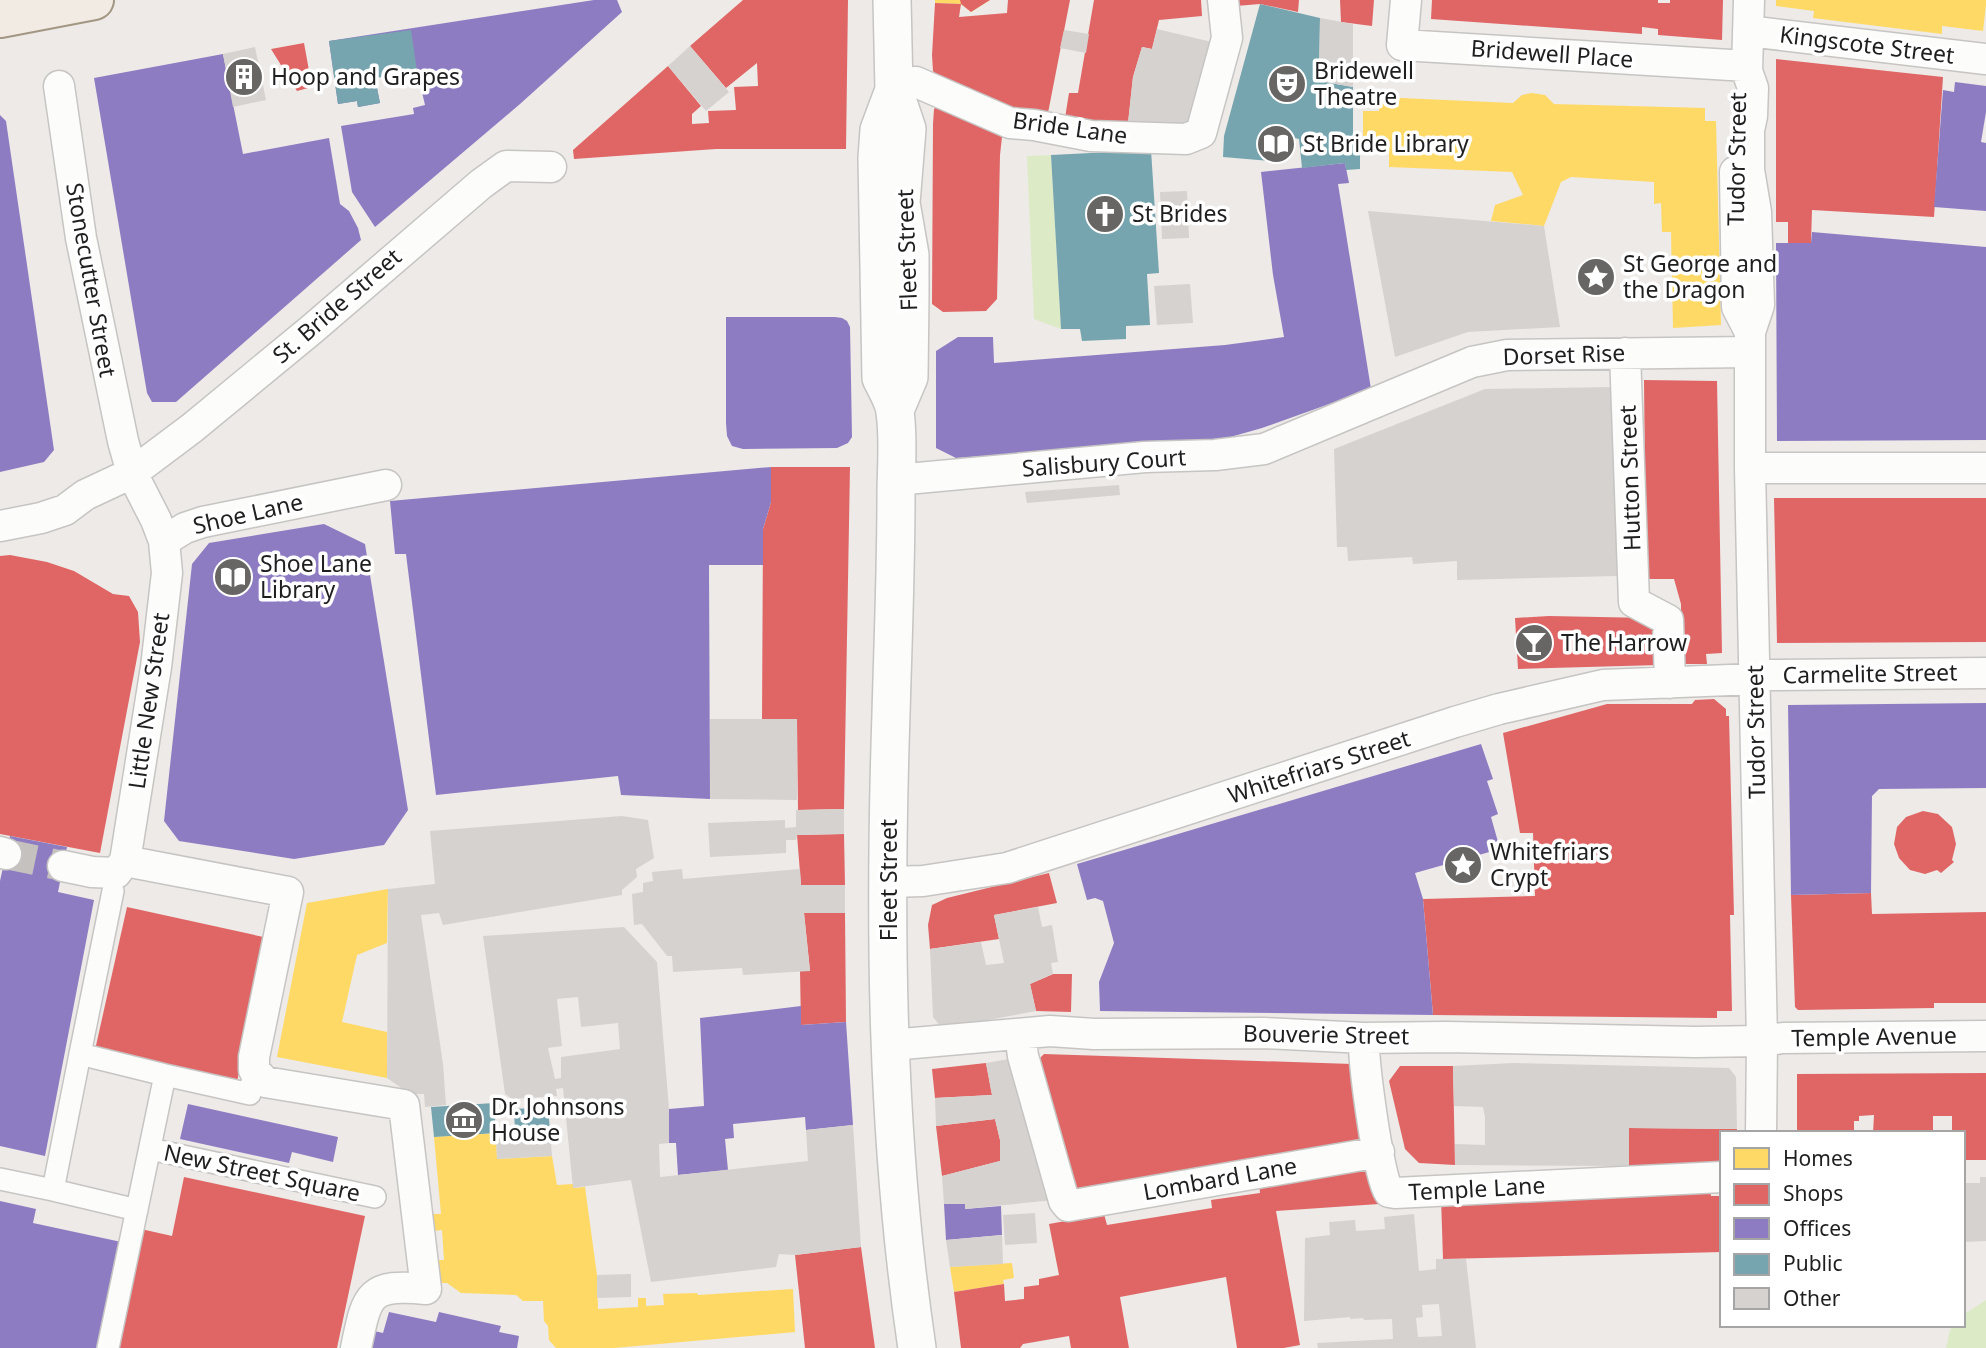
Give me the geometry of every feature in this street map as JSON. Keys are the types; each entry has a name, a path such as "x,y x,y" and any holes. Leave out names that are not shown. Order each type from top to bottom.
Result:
{"main road":[{"path":"0,18 94,0"}],"street":[{"name":"Fleet Street","path":"892,0 893,87 907,129 901,203 909,255 910,296 909,377 895,410 889,882 891,1045 901,1207 909,1297 917,1348"},
{"name":"Bride Lane","path":"893,87 916,82 1010,122 1091,136 1186,139 1201,133 1227,38 1223,0"},
{"name":"Bridewell Place","path":"1406,0 1402,45 1747,68"},
{"name":"Tudor Street","path":"1749,0 1747,68 1735,85 1734,98 1737,307 1750,342 1750,468 1762,1041 1760,1131"},
{"name":"Kingscote Street","path":"1748,31 1986,59"},
{"name":"Stonecutter Street","path":"59,86 81,238 110,384 132,473"},
{"name":"St. Bride Street","path":"132,473 278,357 481,184 506,166 551,167"},
{"name":"Dorset Rise","path":"1309,431 1472,362 1507,355 1625,353 1750,342"},
{"name":"Hutton Street","path":"1625,353 1634,602 1668,620 1670,683"},
{"name":"Salisbury Court","path":"896,480 1145,457 1215,455 1264,449 1309,431"},
{"path":"1750,468 1986,468"},
{"path":"0,526 65,510 85,495 132,473"},
{"name":"Shoe Lane","path":"132,473 164,541 185,528 203,522 386,485"},
{"name":"Little New Street","path":"125,861 156,667 167,573 164,541"},
{"name":"Carmelite Street","path":"1755,679 1769,675 1986,673"},
{"name":"Whitefriars Street","path":"889,882 922,881 1007,868 1499,709 1604,685 1755,679"},
{"path":"63,866 92,872 116,873 125,861 288,892 254,1057 250,1094 80,1054"},
{"path":"53,1190 113,891"},
{"name":"Bouverie Street","path":"891,1045 1050,1031 1094,1034 1264,1033 1364,1038 1762,1041"},
{"name":"Lombard Lane","path":"1020,1034 1023,1056 1064,1201 1068,1206 1379,1152"},
{"name":"Temple Avenue","path":"1762,1041 1783,1038 1986,1035"},
{"name":"Temple Lane","path":"1364,1038 1363,1055 1384,1185 1389,1192 1720,1177"},
{"path":"254,1070 265,1082 404,1105 426,1289 398,1286 378,1291 364,1309 356,1348"},
{"name":"New Street Square","path":"108,1348 164,1075"},
{"name":"New Street Square","path":"150,1149 375,1197"},
{"path":"0,1179 137,1210"}],"green space":[{"path":"1051,155 1061,329 1034,319 1027,156"},
{"path":"1986,1300 1986,1348 1946,1348 1952,1327 1965,1327 1965,1314"}],"building: Homes":[{"path":"935,0 990,0 971,12 961,4 935,3"},
{"path":"1776,0 1986,0 1986,5 1983,31 1942,26 1942,34 1813,18 1814,11 1776,6"},
{"path":"1522,95 1545,95 1554,104 1705,108 1705,121 1716,121 1721,325 1673,328 1671,232 1662,232 1661,203 1654,204 1654,182 1571,177 1561,182 1544,226 1491,221 1495,205 1523,195 1512,172 1389,167 1389,147 1363,146 1363,111 1379,111 1379,97 1513,103"},
{"path":"388,889 387,943 357,955 342,1022 387,1032 387,1078 277,1057 307,903"},
{"path":"496,1133 497,1159 552,1156 557,1185 573,1184 573,1188 585,1187 597,1275 598,1309 638,1307 638,1298 646,1298 646,1306 664,1305 663,1294 698,1295 793,1289 795,1332 614,1348 556,1348 549,1340 543,1301 523,1301 516,1295 461,1293 447,1283 437,1283 435,1260 444,1260 442,1230 433,1231 432,1214 441,1214 434,1137"},
{"path":"1012,1263 1014,1278 1003,1280 1004,1284 954,1292 950,1267"}],"building: Shops":[{"path":"743,0 848,0 846,149 716,149 574,159 573,150 668,66 701,106 692,114 692,124 709,123 708,111 736,110 734,87 758,86 757,63 726,88 690,46"},
{"path":"960,0 990,0 971,12"},
{"path":"1008,0 1070,0 1048,113 1005,107 939,79 933,71 932,55 935,3 961,4 959,17 1007,13"},
{"path":"1094,0 1201,0 1202,16 1159,20 1152,49 1142,47 1133,77 1128,123 1065,118 1069,93 1078,93"},
{"path":"1236,0 1299,0 1298,12 1260,4 1236,6"},
{"path":"1340,0 1374,0 1372,26 1341,22"},
{"path":"1432,0 1658,0 1658,3 1670,3 1670,0 1723,0 1722,40 1658,35 1658,29 1642,27 1642,34 1431,19"},
{"path":"304,43 312,87 297,91 271,49"},
{"path":"1776,59 1943,77 1934,217 1812,210 1811,243 1788,243 1788,222 1776,222"},
{"path":"943,102 1003,128 997,299 986,311 943,312 932,304 933,124 934,109"},
{"path":"1644,380 1717,381 1722,653 1706,654 1707,664 1681,664 1681,604 1674,579 1646,579"},
{"path":"771,467 850,467 844,809 798,810 797,719 762,719 763,529 771,502"},
{"path":"1774,498 1986,498 1986,642 1777,643"},
{"path":"10,555 47,562 74,571 113,594 129,596 138,612 140,642 100,853 0,834 0,556"},
{"path":"1515,618 1649,618 1660,630 1659,665 1518,669"},
{"path":"1714,699 1726,709 1726,716 1729,716 1734,915 1730,915 1732,1011 1717,1011 1717,1018 1433,1015 1423,899 1535,896 1533,833 1520,833 1503,733 1607,704 1692,704 1695,700"},
{"path":"1923,811 1938,814 1952,827 1956,844 1952,860 1954,862 1941,873 1937,870 1925,874 1910,870 1899,858 1894,844 1897,827 1906,817"},
{"path":"844,834 845,885 801,885 797,835"},
{"path":"1049,873 1057,903 994,915 999,939 930,949 928,925 932,905 947,898"},
{"path":"1871,893 1872,914 1986,912 1986,1003 1934,1003 1934,1008 1798,1010 1795,1007 1791,895"},
{"path":"127,907 268,938 237,1082 95,1050"},
{"path":"804,913 845,913 846,1022 801,1025 800,971 810,971"},
{"path":"1053,974 1072,974 1071,1012 1036,1011 1030,984"},
{"path":"1044,1054 1352,1064 1364,1143 1082,1189 1073,1188 1039,1059"},
{"path":"986,1063 992,1095 935,1098 932,1069"},
{"path":"1400,1066 1453,1066 1455,1165 1419,1163 1405,1149 1389,1081"},
{"path":"1986,1073 1986,1160 1965,1160 1965,1131 1952,1131 1952,1116 1933,1116 1933,1131 1873,1131 1874,1115 1859,1116 1859,1121 1854,1121 1854,1131 1797,1131 1797,1074"},
{"path":"995,1119 1000,1140 1000,1161 942,1176 936,1126"},
{"path":"1629,1128 1737,1129 1720,1131 1720,1163 1629,1166"},
{"path":"1374,1161 1379,1204 1276,1211 1300,1345 1284,1348 1237,1348 1226,1277 1120,1297 1129,1348 1071,1348 1069,1336 1023,1344 1020,1348 961,1348 954,1292 1004,1284 1005,1301 1024,1299 1024,1287 1039,1285 1039,1279 1059,1275 1049,1224 1104,1214 1107,1225 1212,1208 1211,1200 1260,1193 1259,1182"},
{"path":"184,1177 365,1216 337,1348 115,1348 141,1229 172,1236"},
{"path":"1710,1189 1711,1196 1720,1196 1720,1252 1443,1259 1441,1198"},
{"path":"861,1247 875,1348 805,1348 795,1255"}],"building: Offices":[{"path":"594,0 617,0 622,12 520,104 375,227 352,192 341,126 414,114 413,108 425,105 417,71 375,78 380,103 358,107 357,101 338,104 329,41"},
{"path":"223,54 243,154 329,138 340,204 349,211 361,240 176,402 152,402 147,393 94,78"},
{"path":"1955,82 1986,86 1986,112 1981,142 1986,143 1986,211 1934,207 1943,90 1954,92"},
{"path":"0,115 6,121 54,450 44,462 0,472"},
{"path":"1345,163 1349,183 1338,184 1371,389 1227,438 956,458 936,448 936,351 958,337 993,337 994,363 1225,345 1284,337 1273,275 1261,172"},
{"path":"1812,232 1986,247 1986,440 1777,441 1776,243 1811,243"},
{"path":"726,317 835,317 847,321 850,327 852,437 848,443 837,448 743,449 732,446 727,436 726,423"},
{"path":"771,467 771,502 763,529 763,565 709,565 710,799 621,795 618,776 436,795 406,554 395,554 390,501"},
{"path":"324,524 365,544 408,810 384,845 294,859 179,841 164,821 192,564 209,543"},
{"path":"1986,703 1986,788 1879,789 1872,796 1871,893 1791,895 1788,705"},
{"path":"1481,744 1493,779 1487,781 1498,814 1491,817 1500,849 1415,873 1423,899 1433,1015 1100,1011 1099,982 1114,943 1103,901 1095,898 1087,900 1077,864"},
{"path":"10,836 67,847 58,892 94,900 45,1156 0,1146 0,881"},
{"path":"801,1006 801,1025 846,1022 853,1125 806,1130 805,1117 733,1124 734,1138 725,1139 728,1170 678,1175 676,1143 669,1143 669,1109 704,1106 700,1018"},
{"path":"188,1104 338,1137 333,1162 292,1152 289,1163 180,1139"},
{"path":"0,1201 36,1209 33,1223 126,1243 103,1348 0,1348"},
{"path":"944,1204 965,1204 965,1209 1001,1206 1002,1235 946,1240"},
{"path":"389,1312 436,1322 439,1312 501,1326 499,1332 519,1336 517,1348 371,1348 374,1331 383,1333"}],"building: Public":[{"name":"Bridewell Theatre","path":"1260,4 1320,18 1319,81 1353,87 1353,135 1356,135 1356,148 1360,148 1360,169 1346,170 1345,163 1302,168 1299,139 1276,134 1270,161 1223,157 1224,136"},
{"path":"411,30 417,71 375,78 380,103 358,107 357,101 338,104 329,41"},
{"name":"St Brides","path":"1151,150 1159,273 1147,274 1150,325 1126,326 1126,339 1082,341 1080,329 1061,329 1051,155"},
{"name":"Dr. Johnsons House","path":"494,1103 496,1133 434,1137 431,1107"},
{"path":"548,1107 550,1130 515,1133 514,1109"}],"building: Other":[{"path":"1320,18 1353,24 1353,87 1319,81"},
{"path":"1157,29 1216,43 1186,131 1128,123 1133,77 1142,47 1152,49"},
{"path":"1064,30 1089,34 1086,53 1060,48"},
{"path":"690,46 729,92 706,111 668,66"},
{"name":"Hoop and Grapes","path":"255,47 266,100 233,107 223,54"},
{"path":"1187,191 1189,238 1162,239 1160,192"},
{"path":"1368,211 1544,226 1560,327 1468,332 1395,357"},
{"path":"1190,284 1193,323 1157,325 1154,286"},
{"path":"1613,387 1617,576 1457,580 1457,561 1413,564 1412,557 1348,561 1347,547 1337,547 1334,449 1485,389"},
{"path":"1119,485 1120,495 1027,503 1025,492"},
{"path":"710,719 797,719 797,800 710,799"},
{"path":"844,809 844,834 797,835 796,840 786,840 786,853 710,857 708,823 785,820 785,828 796,827 796,810"},
{"path":"622,816 648,820 654,858 636,869 637,877 622,890 622,895 443,925 439,913 421,915 443,1064 446,1105 425,1107 424,1094 410,1094 387,1078 388,889 435,884 430,831"},
{"path":"682,869 683,879 800,869 801,885 845,885 845,913 804,913 810,971 743,975 742,968 673,972 672,956 667,956 642,924 634,925 632,894 643,892 643,883 653,881 652,872"},
{"path":"1038,907 1042,927 1052,925 1058,962 1051,963 1053,974 1030,984 1036,1011 967,1024 940,1026 933,1017 930,949 981,942 986,965 1004,963 994,915"},
{"path":"624,927 657,962 669,1109 669,1143 659,1144 660,1177 808,1161 806,1130 853,1125 861,1247 795,1255 779,1254 776,1267 651,1282 631,1180 573,1188 563,1088 556,1089 557,1096 512,1099 505,1094 483,936","holes":["578,997 581,1027 618,1023 620,1049 561,1057 561,1078 555,1079 548,1048 562,1046 557,999"]},
{"path":"1015,1058 1054,1200 965,1209 965,1204 944,1204 942,1176 1000,1161 1000,1140 995,1119 936,1126 935,1098 992,1095 986,1063"},
{"path":"1513,1063 1729,1068 1736,1077 1737,1129 1629,1128 1629,1166 1455,1165 1455,1144 1485,1145 1485,1117 1483,1107 1454,1106 1453,1066"},
{"path":"550,1130 552,1156 497,1159 496,1139 515,1138 515,1133"},
{"path":"1980,1177 1986,1177 1986,1241 1965,1242 1965,1183 1980,1183"},
{"path":"1035,1213 1037,1243 1005,1245 1003,1215"},
{"path":"1414,1214 1419,1271 1436,1269 1436,1259 1466,1259 1476,1348 1318,1348 1317,1343 1393,1339 1392,1319 1364,1320 1350,1317 1304,1321 1305,1238 1330,1235 1329,1222 1355,1220 1356,1231 1385,1229 1384,1217","holes":["1439,1304 1442,1336 1418,1337 1416,1318 1423,1317 1422,1305"]},
{"path":"1002,1235 1003,1264 950,1267 946,1240"},
{"path":"631,1274 631,1297 597,1298 597,1275"}],"tunnel":[{"path":"6,854 63,866"}],"place":[{"name":"Hoop and Grapes","path":"244,77"},
{"name":"Bridewell Theatre","path":"1287,84"},
{"name":"St Bride Library","path":"1276,144"},
{"name":"St Brides","path":"1105,214"},
{"name":"St George and the Dragon","path":"1596,277"},
{"name":"Shoe Lane Library","path":"233,577"},
{"name":"The Harrow","path":"1534,643"},
{"name":"Whitefriars Crypt","path":"1463,865"},
{"name":"Dr. Johnsons House","path":"464,1120"}]}
